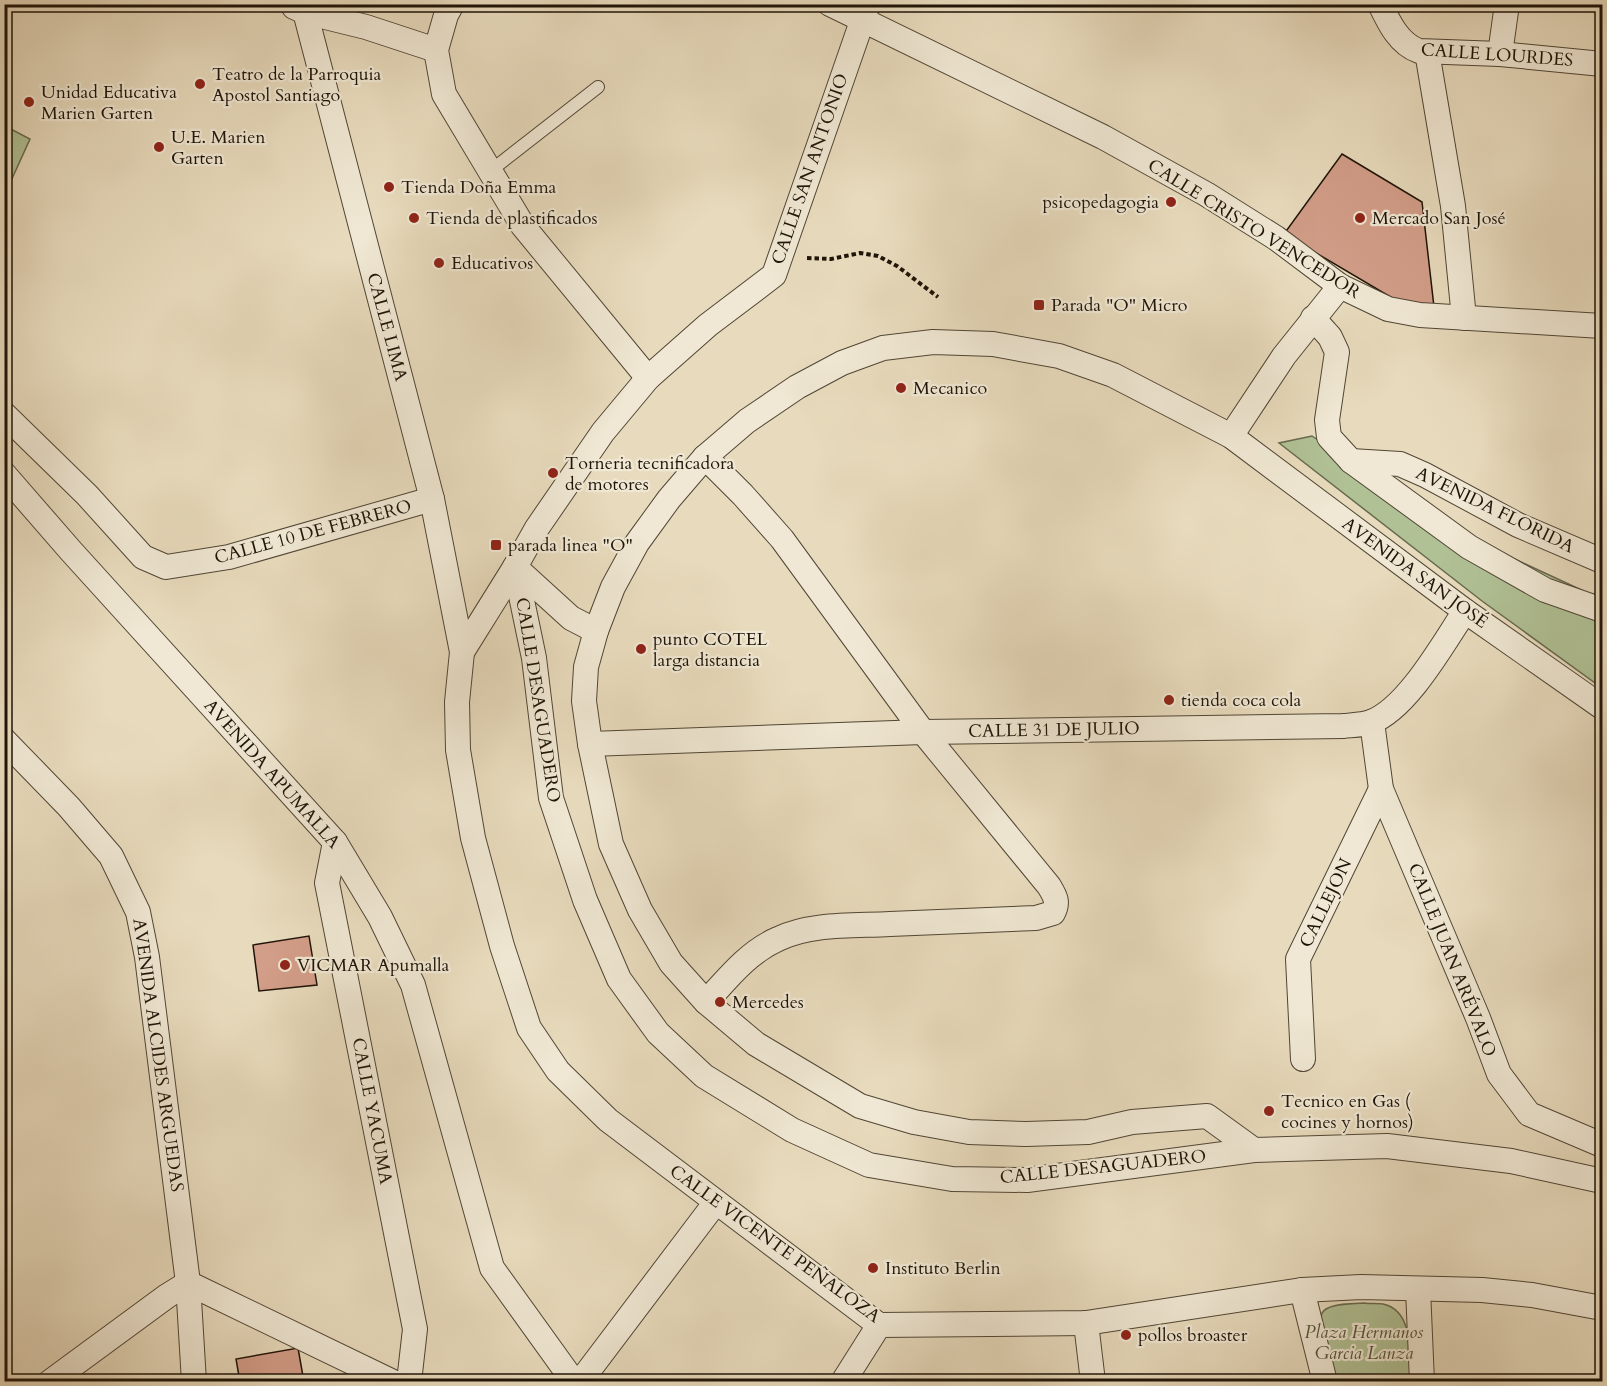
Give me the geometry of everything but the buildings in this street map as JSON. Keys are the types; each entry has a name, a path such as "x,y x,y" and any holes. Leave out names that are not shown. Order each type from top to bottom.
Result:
{"street":[{"path":"452,4 446,15 436,50 444,94 523,226 648,378"},
{"name":"CALLE CRISTO VENCEDOR","path":"830,4 865,12 1102,137 1206,194 1276,238 1340,286 1389,309 1420,315 1602,326"},
{"name":"CALLE LOURDES","path":"1380,4 1401,40 1411,48 1428,52 1500,54 1602,64"},
{"path":"1500,54 1508,4"},
{"path":"299,7 436,50"},
{"name":"CALLE LIMA","path":"299,7 432,499 462,652"},
{"name":"CALLE SAN ANTONIO","path":"462,652 537,528 597,440 648,378 708,325 774,275 865,12"},
{"path":"1428,52 1453,206 1464,318"},
{"path":"1231,436 1284,356 1340,286"},
{"name":"AVENIDA FLORIDA","path":"1313,318 1330,337 1337,352 1327,420 1329,437 1351,461 1469,547 1545,590 1602,610"},
{"name":"CALLE DESAGUADERO","path":"1231,436 1113,375 1059,356 993,344 933,342 883,348 842,363 797,387 747,421 705,457 669,499 637,543 613,587 596,631 586,667 584,701 590,744 611,844 640,910 671,963 706,1002 756,1044 860,1106 914,1122 969,1132 1026,1134 1088,1132 1132,1122 1207,1116 1254,1150"},
{"name":"CALLE 10 DE FEBRERO","path":"4,414 87,495 143,557 166,567 229,557 432,499"},
{"name":"AVENIDA SAN JOSÉ","path":"1231,436 1465,611 1602,707"},
{"path":"705,457 783,539 923,732 1049,886 1056,896 1057,906 1053,913 1036,918 837,926 800,932 778,939 758,950 731,974 706,1002"},
{"name":"AVENIDA FLORIDA","path":"1351,461 1400,464 1518,525 1602,561"},
{"name":"AVENIDA APUMALLA","path":"4,474 335,842 380,917 413,985 492,1268 574,1382"},
{"path":"515,567 571,618 596,631"},
{"name":"CALLE DESAGUADERO","path":"515,567 534,658 551,798 585,900 619,979 658,1033 704,1076 792,1130 869,1165 952,1179 1027,1179 1254,1150 1387,1146 1511,1161 1602,1181"},
{"name":"CALLE 31 DE JULIO","path":"590,744 923,732 1343,726 1372,722 1407,694 1465,611"},
{"name":"CALLE VICENTE PEÑALOZA","path":"462,652 457,702 458,750 473,838 502,945 529,1028 558,1071 608,1120 879,1325 1086,1323 1302,1290 1361,1287 1482,1290 1532,1295 1602,1308"},
{"name":"CALLE JUAN ARÉVALO","path":"1372,722 1381,789 1478,1018 1499,1074 1529,1114 1602,1145"},
{"name":"AVENIDA ALCIDES ARGUEDAS","path":"4,740 69,807 111,856 138,912 147,957 188,1283 194,1382"},
{"name":"CALLEJON","path":"1303,1059 1298,959 1381,789"},
{"name":"CALLE YACUMA","path":"335,842 327,883 415,1329 409,1382"},
{"path":"580,1382 716,1202"},
{"path":"50,1382 188,1283 393,1382"},
{"path":"1418,1289 1422,1382"},
{"path":"1302,1290 1325,1382"},
{"path":"1086,1323 1093,1382"},
{"path":"843,1382 879,1325"}],"lane":[{"path":"489,172 598,87"}],"path":[{"path":"780,258 831,259 860,254 878,256 897,266 938,297"}],"green space":[{"path":"5,126 30,139 5,194"},
{"path":"1312,436 1452,530 1588,593 1602,596 1602,688 1482,601 1279,443"},
{"name":"Plaza Hermanos Garcia Lanza","path":"1383,1304 1393,1308 1401,1315 1408,1336 1410,1381 1332,1381 1320,1332 1322,1314 1326,1309 1334,1306"}],"place":[{"name":"Teatro de la Parroquia Apostol Santiago","path":"200,84"},
{"name":"Unidad Educativa Marien Garten","path":"29,102"},
{"name":"U.E. Marien Garten","path":"159,147"},
{"name":"Tienda Doña Emma","path":"389,187"},
{"name":"psicopedagogia","path":"1171,202"},
{"name":"Tienda de plastificados","path":"414,218"},
{"name":"Mercado San José","path":"1360,218"},
{"name":"Educativos","path":"439,263"},
{"name":"Parada \"O\" Micro","path":"1039,305"},
{"name":"Mecanico","path":"901,388"},
{"name":"Torneria tecnificadora de motores","path":"553,473"},
{"name":"parada linea \"O\"","path":"496,545"},
{"name":"punto COTEL larga distancia","path":"641,649"},
{"name":"tienda coca cola","path":"1169,700"},
{"name":"VICMAR Apumalla","path":"285,965"},
{"name":"Mercedes","path":"720,1002"},
{"name":"Tecnico en Gas ( cocines y hornos)","path":"1269,1111"},
{"name":"Instituto Berlin","path":"873,1268"},
{"name":"pollos broaster","path":"1126,1335"}]}
